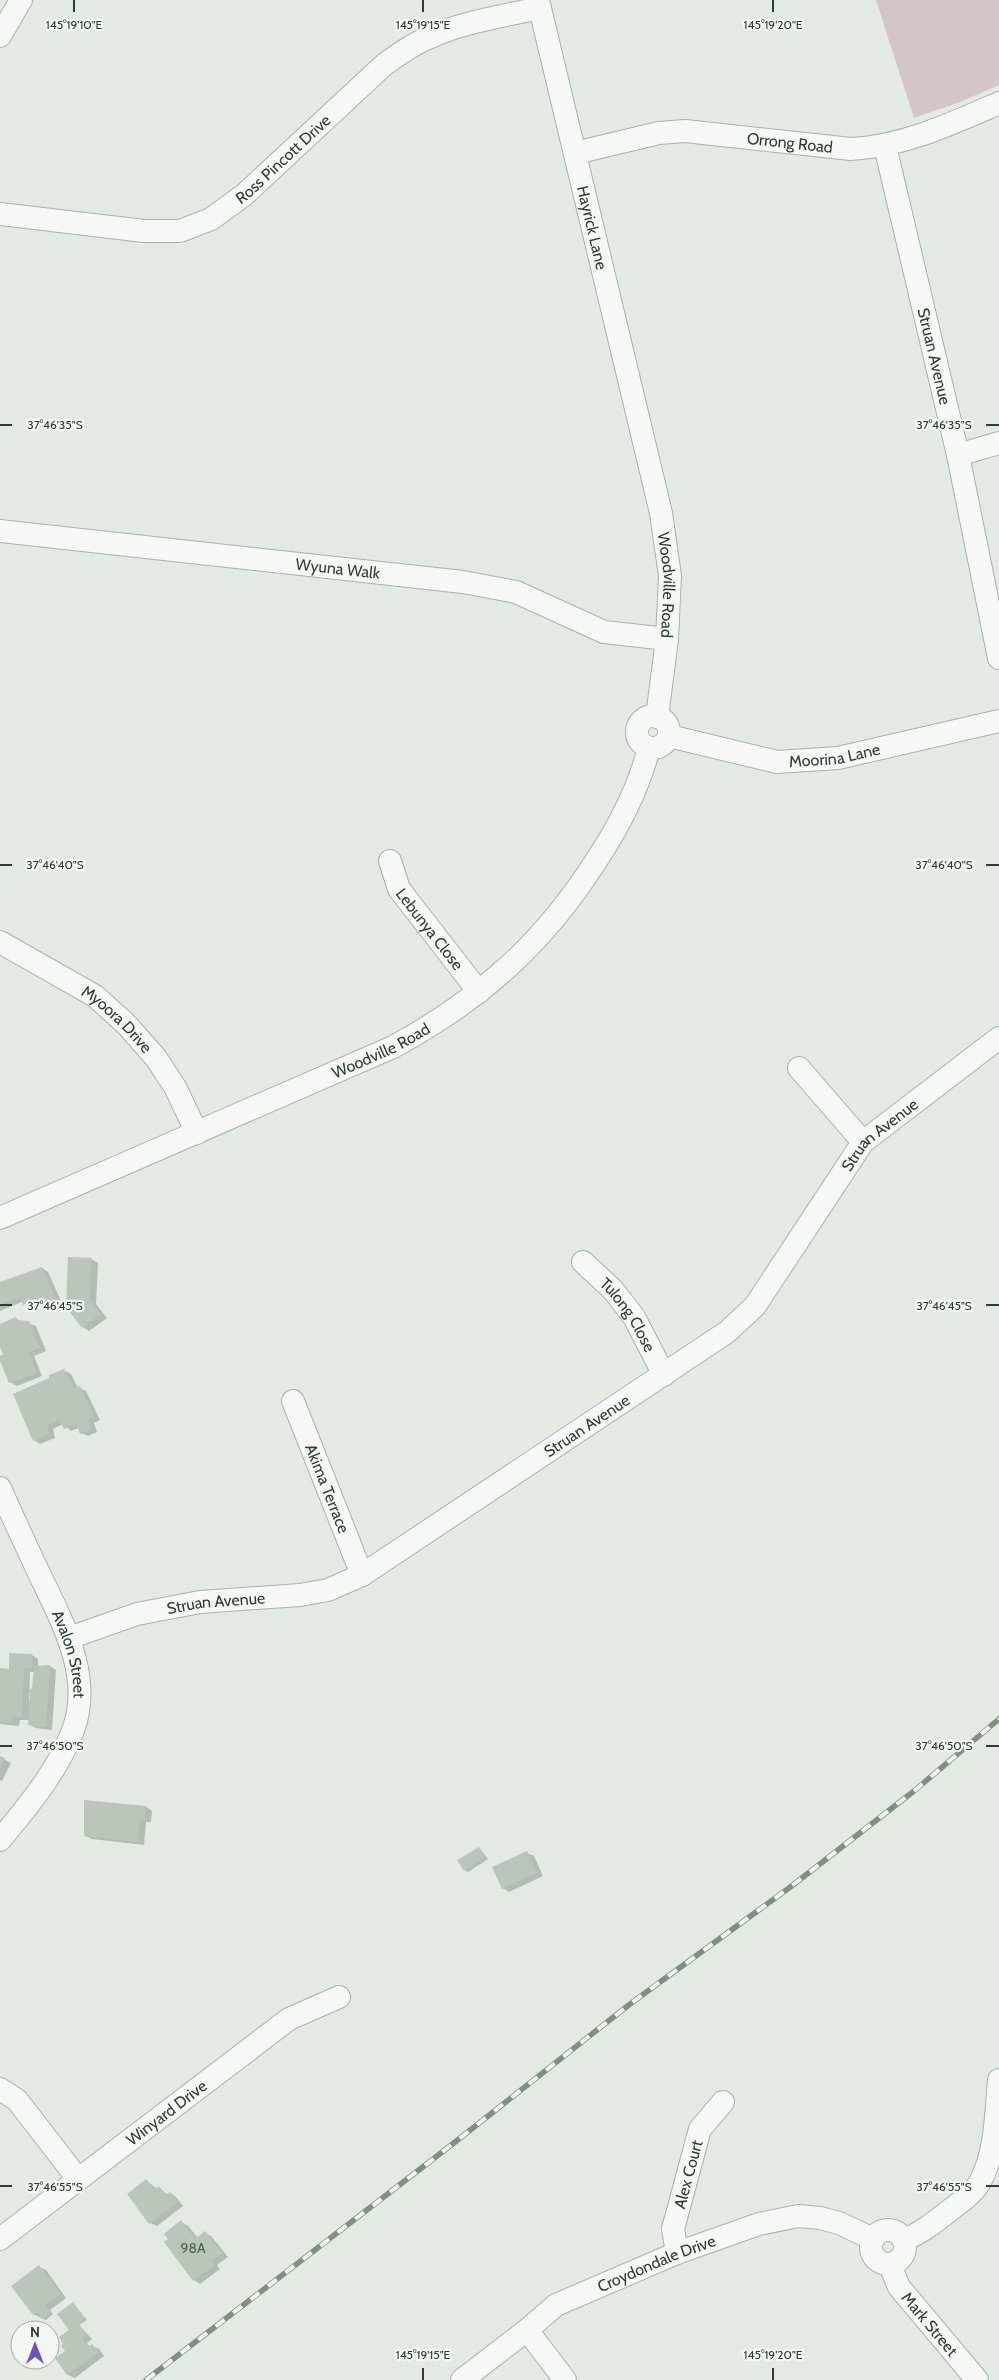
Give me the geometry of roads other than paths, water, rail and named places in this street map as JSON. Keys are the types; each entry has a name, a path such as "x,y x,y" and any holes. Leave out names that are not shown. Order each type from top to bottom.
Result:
{"street":[{"path":"0,36 21,0"},
{"name":"Hayrick Lane","path":"539,4 648,454"},
{"name":"Ross Pincott Drive","path":"0,214 144,231 180,230 194,226 217,216 244,195 385,64 405,50 428,38 454,28 539,4"},
{"name":"Orrong Road","path":"575,153 672,131 698,132 851,149 885,146 923,135 999,103"},
{"name":"Struan Avenue","path":"885,146 958,455 999,658"},
{"path":"958,455 986,449 999,443"},
{"name":"Woodville Road","path":"648,454 661,513 670,576 667,639 657,717"},
{"name":"Wyuna Walk","path":"0,531 462,582 516,592 604,632 667,639"},
{"path":"657,717 666,722 669,736 661,747 649,748 639,740 638,730 642,721 657,717"},
{"name":"Moorina Lane","path":"669,736 777,762 838,758 999,721"},
{"name":"Woodville Road","path":"0,1218 393,1047 422,1032 479,992 515,962 535,941 560,913 584,881 636,792 649,748"},
{"name":"Lebunya Close","path":"390,861 399,890 479,992"},
{"name":"Myoora Drive","path":"0,942 95,996 127,1025 156,1058 175,1087 198,1133"},
{"name":"Struan Avenue","path":"69,1638 137,1614 200,1602 300,1595 328,1590 362,1575 727,1332 755,1306 864,1142 999,1038"},
{"path":"799,1068 864,1142"},
{"name":"Tulong Close","path":"583,1262 612,1290 634,1317 664,1375"},
{"name":"Akima Terrace","path":"293,1401 362,1575"},
{"name":"Avalon Street","path":"0,1488 8,1530 69,1638 80,1692 74,1729 59,1759 0,1840"},
{"name":"Winyard Drive","path":"0,2239 289,2019 339,1996"},
{"path":"904,2240 918,2234 941,2218 969,2195 979,2183 991,2150 999,2086"},
{"path":"0,2089 17,2100 78,2179"},
{"name":"Alex Court","path":"677,2253 674,2229 700,2129 723,2102"},
{"name":"Croydondale Drive","path":"462,2380 556,2305 677,2253 759,2224 798,2216 820,2218 839,2223 872,2238"},
{"path":"892,2230 897,2232 904,2240 905,2251 903,2256 890,2265 879,2262 872,2254 870,2244 872,2238 881,2231 892,2230"},
{"name":"Mark Street","path":"890,2265 900,2287 977,2380"},
{"path":"527,2330 565,2380"}],"railway":[{"path":"146,2380 450,2146 630,2004 789,1888 914,1791 999,1719"}]}
